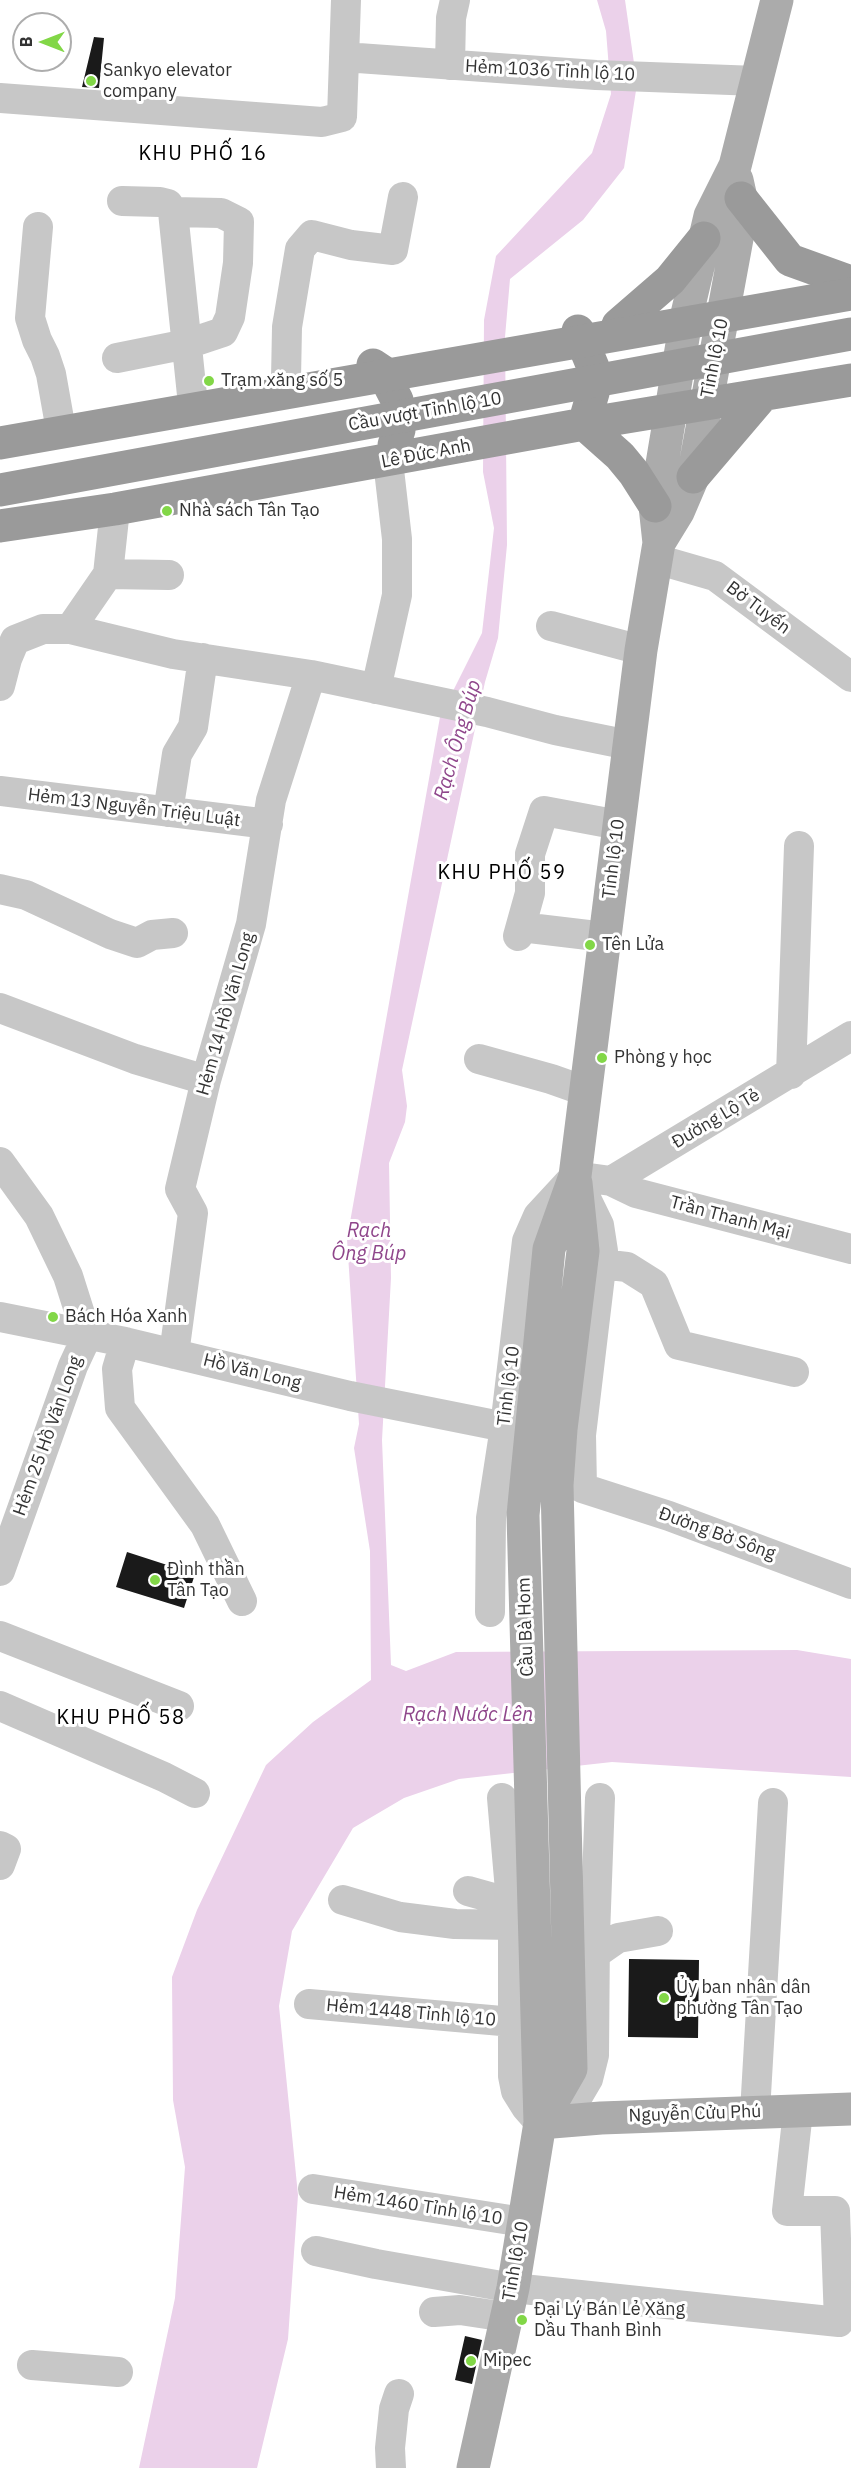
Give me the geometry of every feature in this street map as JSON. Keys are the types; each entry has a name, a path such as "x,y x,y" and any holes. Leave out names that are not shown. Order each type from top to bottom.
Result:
{"highway":[{"path":"741,198 790,260 851,283"},
{"path":"618,325 670,280 704,238"},
{"path":"0,430 286,379 687,314 851,283"},
{"path":"0,443 851,294"},
{"name":"Cầu vượt Tỉnh lộ 10","path":"0,462 851,318"},
{"path":"578,331 592,367 594,379 593,393 584,424 620,456 655,506"},
{"name":"Cầu vượt Tỉnh lộ 10","path":"0,490 851,334"},
{"name":"Cầu vượt Tỉnh lộ 10","path":"0,507 218,466 523,415 851,354"},
{"path":"383,363 382,371 398,400 399,430 388,461"},
{"name":"Lê Đức Anh","path":"0,526 115,509 584,424 705,406 851,380"},
{"path":"693,477 762,396"}],"main road":[{"name":"Tỉnh lộ 10","path":"549,1249 575,1176 641,650 658,551 655,506 687,314 704,238 719,196 735,166 777,0"},
{"name":"Tỉnh lộ 10","path":"658,551 693,477 741,217 741,198 735,166"},
{"name":"Tỉnh lộ 10","path":"575,1176 592,1258"},
{"name":"Cầu Bà Hom","path":"540,2078 523,1515 549,1249"},
{"name":"Cầu Bà Hom","path":"571,2068 556,1485 561,1429 592,1258"},
{"name":"Tỉnh lộ 10","path":"540,2123 571,2068"},
{"name":"Tỉnh lộ 10","path":"473,2468 509,2302 523,2222 540,2123 540,2078"},
{"name":"Nguyễn Cửu Phú","path":"540,2123 601,2118 851,2109"}],"street":[{"path":"0,98 322,122 342,117 346,0"},
{"path":"450,65 451,18 455,0"},
{"name":"Hẻm 1036 Tỉnh lộ 10","path":"344,57 596,75 757,81"},
{"path":"286,379 287,327 300,249 312,236 351,245 393,250 403,197"},
{"path":"122,201 160,202 168,204 173,212 192,395"},
{"path":"117,357 187,344 223,332 230,317 238,262 239,222 220,213 173,212"},
{"path":"38,227 30,318 51,374 59,419"},
{"path":"376,689 398,595 398,539 388,461"},
{"path":"0,686 15,640 56,629 108,574 115,509"},
{"name":"Bờ Tuyến","path":"658,551 715,576 851,677"},
{"path":"108,574 169,575"},
{"path":"0,622 56,629 173,654 311,675 629,745"},
{"path":"551,626 641,650"},
{"path":"168,812 177,754 192,727 203,658"},
{"name":"Hẻm 14 Hồ Văn Long","path":"174,1354 193,1213 180,1189 206,1080 251,924 271,800 311,675"},
{"name":"Hẻm 13 Nguyễn Triệu Luật","path":"0,791 268,824"},
{"path":"605,938 519,932 530,893 530,854 544,811 619,825"},
{"path":"791,1074 800,846"},
{"path":"0,888 26,895 110,934 137,943 152,934 173,933"},
{"path":"0,1008 135,1059 206,1080"},
{"name":"Đường Lộ Tẻ","path":"611,1180 851,1036"},
{"path":"479,1059 585,1091"},
{"path":"0,1162 39,1216 68,1276 87,1336"},
{"path":"575,1176 611,1180"},
{"name":"Tỉnh lộ 10","path":"490,1612 489,1533 505,1427 528,1241 538,1216 575,1176"},
{"name":"Trần Thanh Mại","path":"611,1180 636,1193 851,1250"},
{"path":"592,1258 627,1267 654,1284 679,1345 794,1372"},
{"name":"Tỉnh lộ 10","path":"582,1488 581,1436 592,1258"},
{"name":"Hồ Văn Long","path":"0,1317 125,1342 350,1396 505,1427"},
{"name":"Hẻm 25 Hồ Văn Long","path":"2,1558 73,1366 87,1336"},
{"path":"125,1342 117,1369 120,1408 205,1525 242,1601"},
{"name":"Đường Bờ Sông","path":"582,1488 669,1516 851,1584"},
{"path":"0,1636 179,1706"},
{"path":"0,1706 164,1777 195,1793"},
{"path":"502,1798 512,1912 512,2059 516,2091 525,2107 540,2123 563,2111 578,2096 588,2079 594,2055 600,1798"},
{"path":"755,2112 773,1803"},
{"path":"0,1845 6,1849 0,1865"},
{"path":"468,1891 493,1898 512,1912"},
{"path":"343,1900 400,1917 454,1924 512,1912"},
{"path":"595,1954 618,1938 658,1931"},
{"name":"Hẻm 1448 Tỉnh lộ 10","path":"309,2004 513,2022"},
{"path":"316,2251 376,2264 509,2302 839,2322 835,2211 787,2211 798,2111"},
{"name":"Hẻm 1460 Tỉnh lộ 10","path":"313,2189 523,2222"},
{"path":"434,2312 509,2302"},
{"path":"32,2365 118,2372"},
{"path":"391,2468 390,2448 394,2409 399,2394"}],"water":[{"name":"Rạch Nước Lên","path":"597,0 625,0 637,84 624,168 583,220 510,279 505,337 507,545 498,638 485,682 402,1070 407,1106 405,1122 389,1163 391,1278 382,1440 391,1665 406,1671 456,1652 797,1650 851,1659 851,1777 612,1762 459,1779 404,1798 353,1828 292,1931 279,2006 298,2195 288,2339 257,2468 139,2468 175,2298 185,2167 173,2100 172,1977 197,1910 266,1765 313,1722 371,1680 370,1551 354,1448 359,1424 347,1239 440,717 482,633 494,528 483,472 484,320 496,256 592,153 611,94 606,31"}],"building":[{"path":"94,37 104,38 99,88 82,87"},
{"name":"Đình thần Tân Tạo","path":"127,1552 195,1574 184,1608 116,1587"},
{"name":"Ủy ban nhân dân phường Tân Tạo","path":"629,1959 699,1960 698,2038 628,2037"},
{"name":"Mipec","path":"465,2336 482,2340 472,2384 455,2380"}],"place":[{"name":"Sankyo elevator company","path":"91,81"},
{"name":"Trạm xăng số 5","path":"209,381"},
{"name":"Nhà sách Tân Tạo","path":"167,511"},
{"name":"Tên Lửa","path":"590,945"},
{"name":"Phòng y học","path":"602,1058"},
{"name":"Bách Hóa Xanh","path":"53,1317"},
{"name":"Đình thần Tân Tạo","path":"155,1580"},
{"name":"Ủy ban nhân dân phường Tân Tạo","path":"664,1998"},
{"name":"Đại Lý Bán Lẻ Xăng Dầu Thanh Bình","path":"522,2320"},
{"name":"Mipec","path":"471,2361"}],"district":[{"name":"KHU PHỐ 16","path":"203,154"},
{"name":"KHU PHỐ 59","path":"502,873"},
{"name":"KHU PHỐ 58","path":"121,1718"}],"water label":[{"name":"Rạch Ông Búp","path":"458,740"},
{"name":"Rạch Ông Búp","path":"369,1242"}]}
